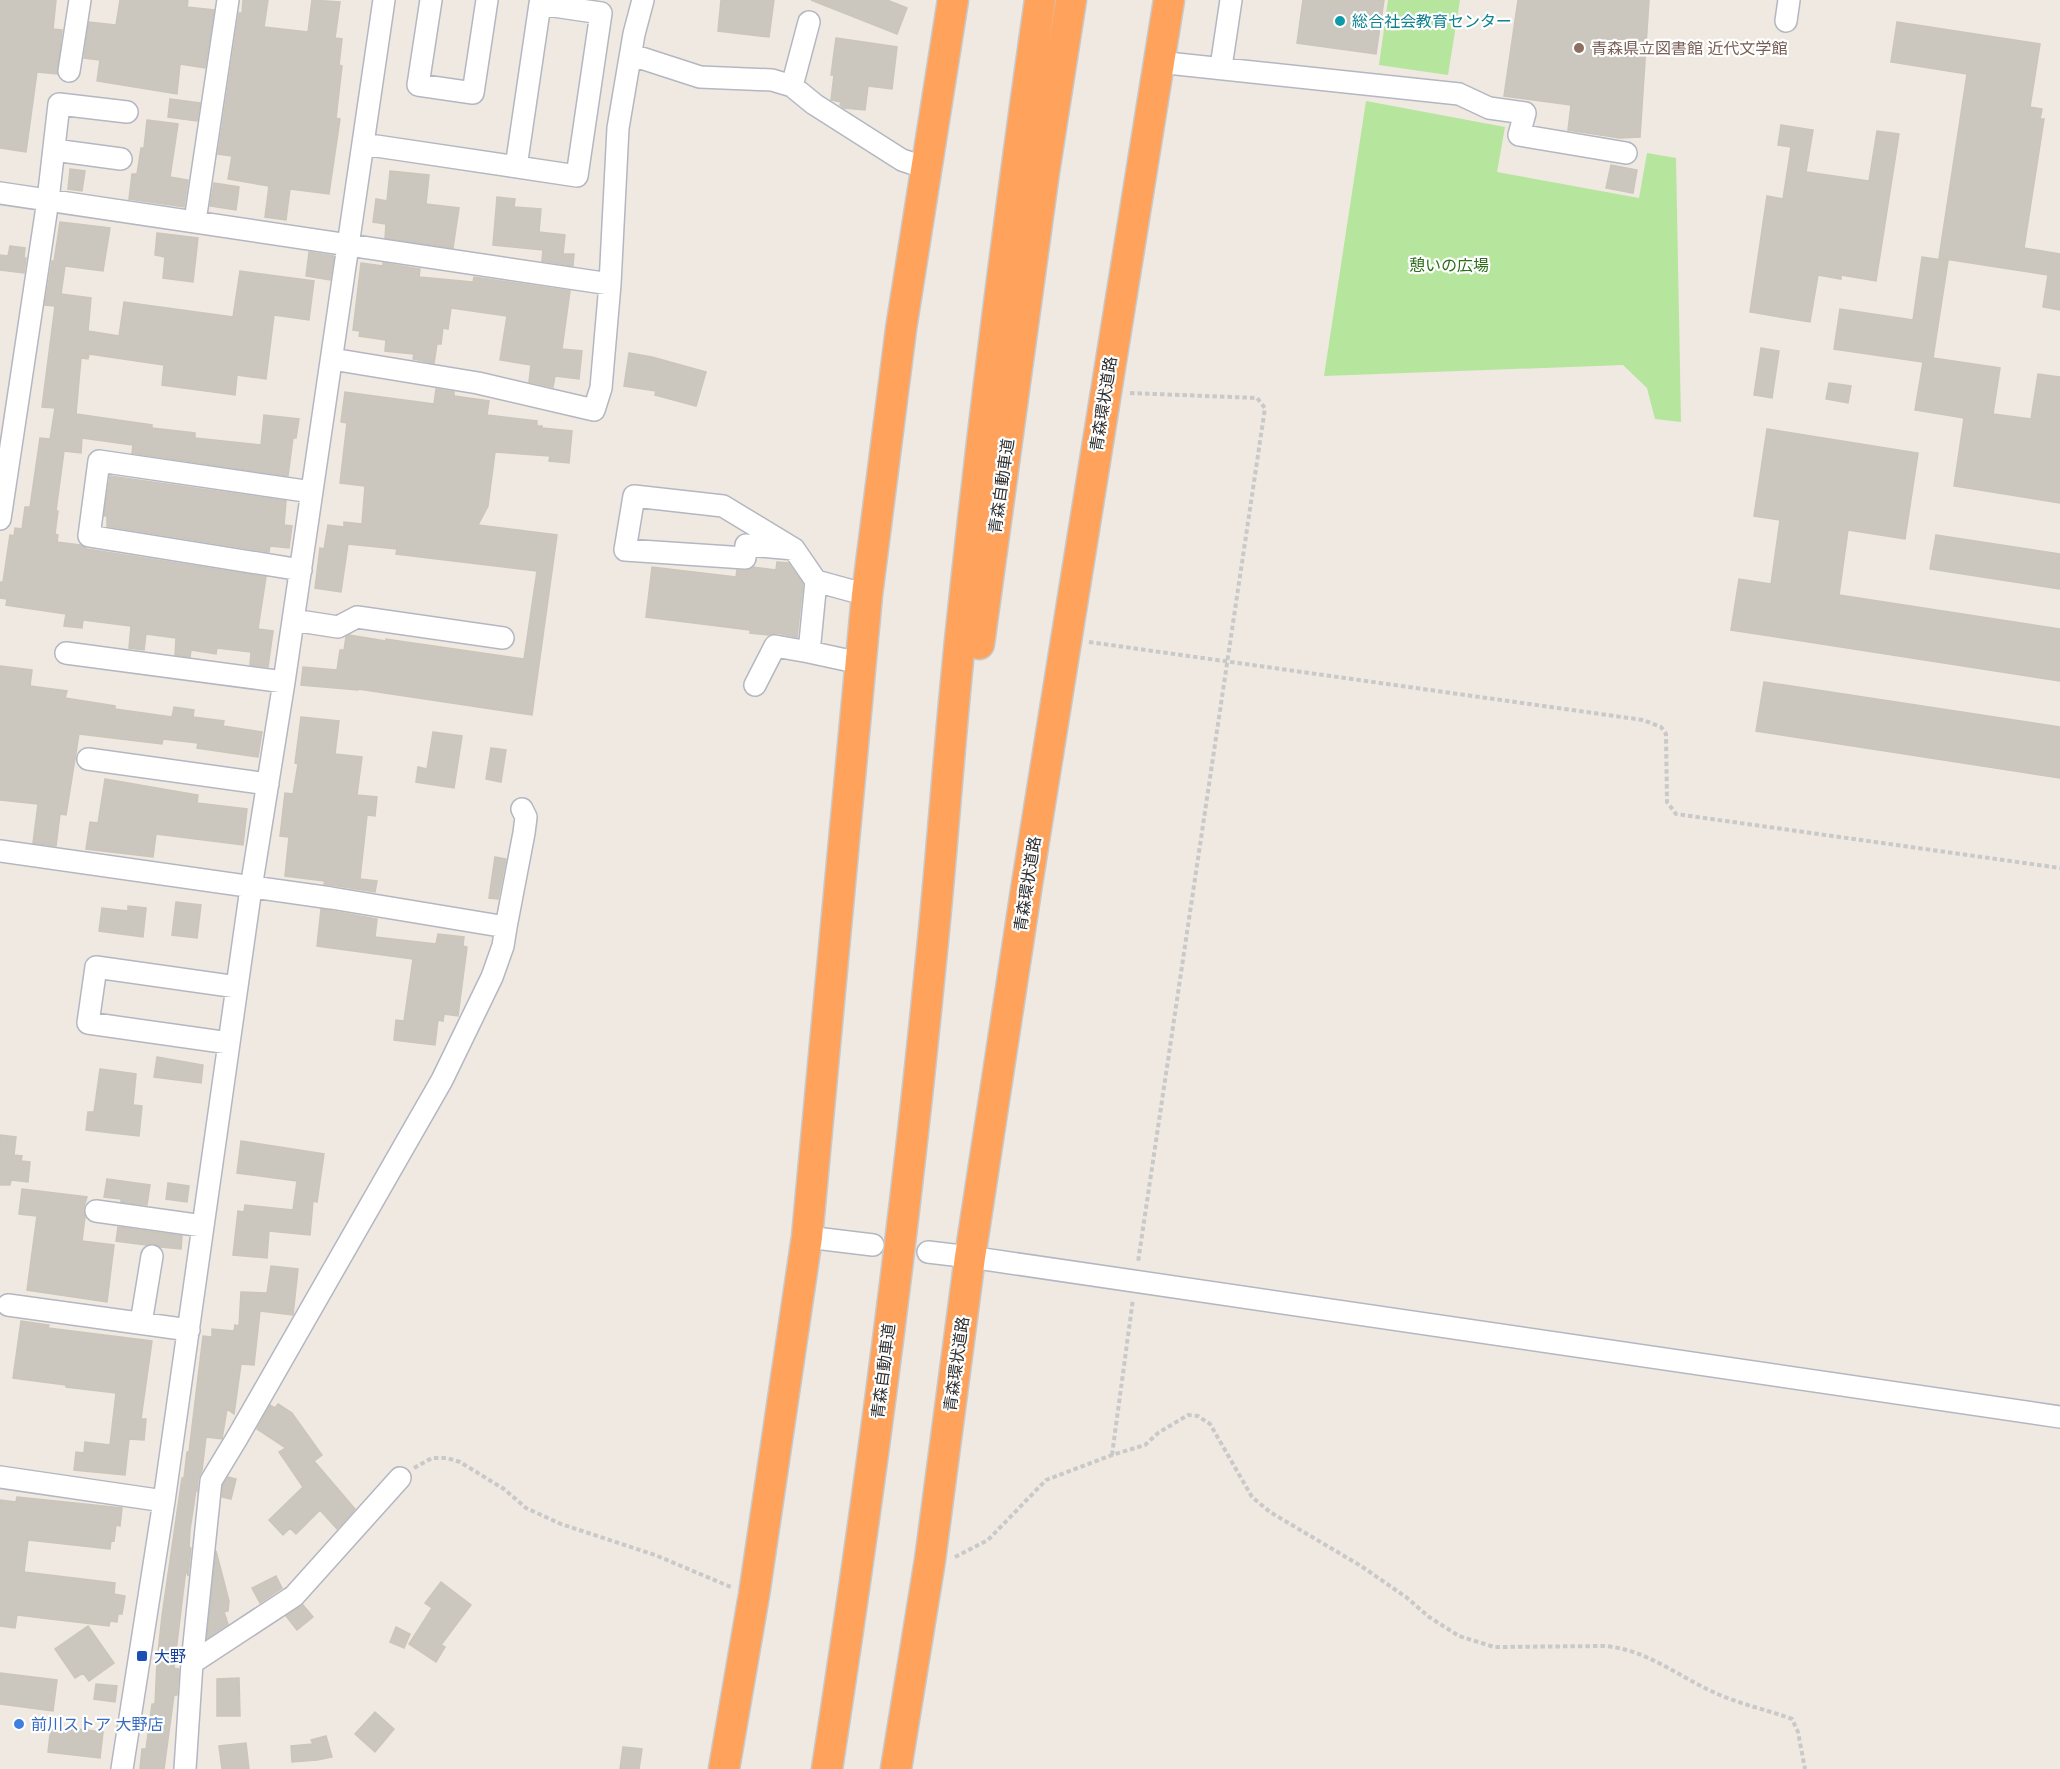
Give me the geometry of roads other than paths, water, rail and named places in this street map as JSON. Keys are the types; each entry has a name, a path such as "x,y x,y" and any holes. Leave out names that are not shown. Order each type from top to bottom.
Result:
{"highway":[{"path":"724,1769 754,1595 807,1237 867,595 901,329 953,0"},
{"name":"青森自動車道","path":"828,1769 851,1617 893,1295 930,972 960,636 981,443 1040,0"},
{"name":"青森自動車道","path":"930,972 980,640 1044,172 1071,0"},
{"name":"青森環状道路","path":"896,1769 930,1560 970,1257 1168,0"}],"street":[{"path":"69,71 80,0"},
{"path":"195,221 228,0"},
{"path":"122,1769 164,1501 251,888 301,570 384,0"},
{"path":"431,0 418,84 473,93 487,0"},
{"path":"332,358 478,383 594,410 601,388 610,284 618,128 634,34 643,0"},
{"path":"1221,67 1231,0"},
{"path":"1786,21 1789,0"},
{"path":"363,144 516,167 577,176 601,13 540,4 516,167"},
{"path":"792,86 809,22"},
{"path":"632,55 700,76 772,80 792,86 814,104 902,160 926,168"},
{"path":"1158,62 1459,94 1489,108 1524,113 1519,135 1626,153"},
{"path":"0,518 48,200 59,104 127,112"},
{"path":"54,150 121,159"},
{"path":"0,193 610,284"},
{"path":"301,570 89,536 99,461 312,492"},
{"path":"794,549 746,545 745,558 625,550 634,496 723,506 794,549 816,581 867,595"},
{"path":"808,652 816,581"},
{"path":"293,620 338,627 357,617 503,638"},
{"path":"755,685 775,646 860,663"},
{"path":"66,653 284,682"},
{"path":"88,759 268,784"},
{"path":"185,1769 192,1663 211,1480 442,1080 492,977 503,946 524,833 526,817 522,809"},
{"path":"0,851 331,898 506,927"},
{"path":"229,1043 88,1023 96,967 237,987"},
{"path":"96,1211 203,1226"},
{"path":"807,1237 873,1245"},
{"path":"928,1252 2060,1417"},
{"path":"141,1323 152,1256"},
{"path":"8,1305 189,1330"},
{"path":"0,1477 164,1501"},
{"path":"192,1663 294,1596 400,1478"}],"place":[{"name":"総合社会教育センター","path":"1340,21"},
{"name":"青森県立図書館 近代文学館","path":"1579,48"},
{"name":"大野","path":"142,1656"},
{"name":"前川ストア 大野店","path":"19,1724"}],"park label":[{"name":"憩いの広場","path":"1449,265"}]}
